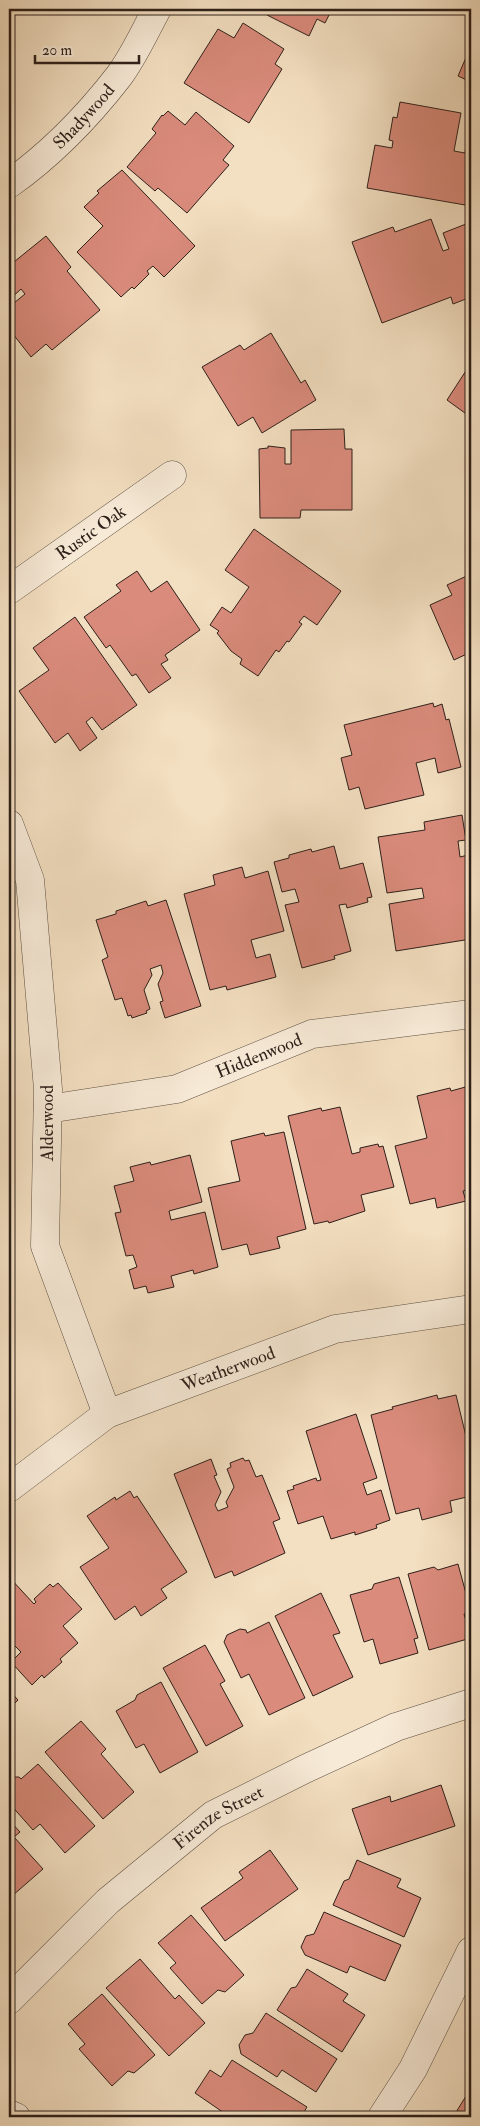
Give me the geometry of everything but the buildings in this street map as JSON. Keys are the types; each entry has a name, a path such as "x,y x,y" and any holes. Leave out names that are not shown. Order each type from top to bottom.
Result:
{"street":[{"name":"Shadywood","path":"9,184 74,128 120,75 157,9"},
{"name":"Rustic Oak","path":"9,590 172,475"},
{"name":"Alderwood","path":"9,824 30,880 48,1089 45,1246 107,1414"},
{"name":"Hiddenwood","path":"48,1109 177,1089 312,1034 471,1014"},
{"name":"Weatherwood","path":"9,1488 107,1414 336,1329 471,1309"},
{"name":"Firenze Street","path":"9,2000 108,1902 213,1815 305,1769 396,1727 471,1703"},
{"path":"382,2117 413,2070 471,1951"},
{"path":"9,2114 16,2117"}]}
